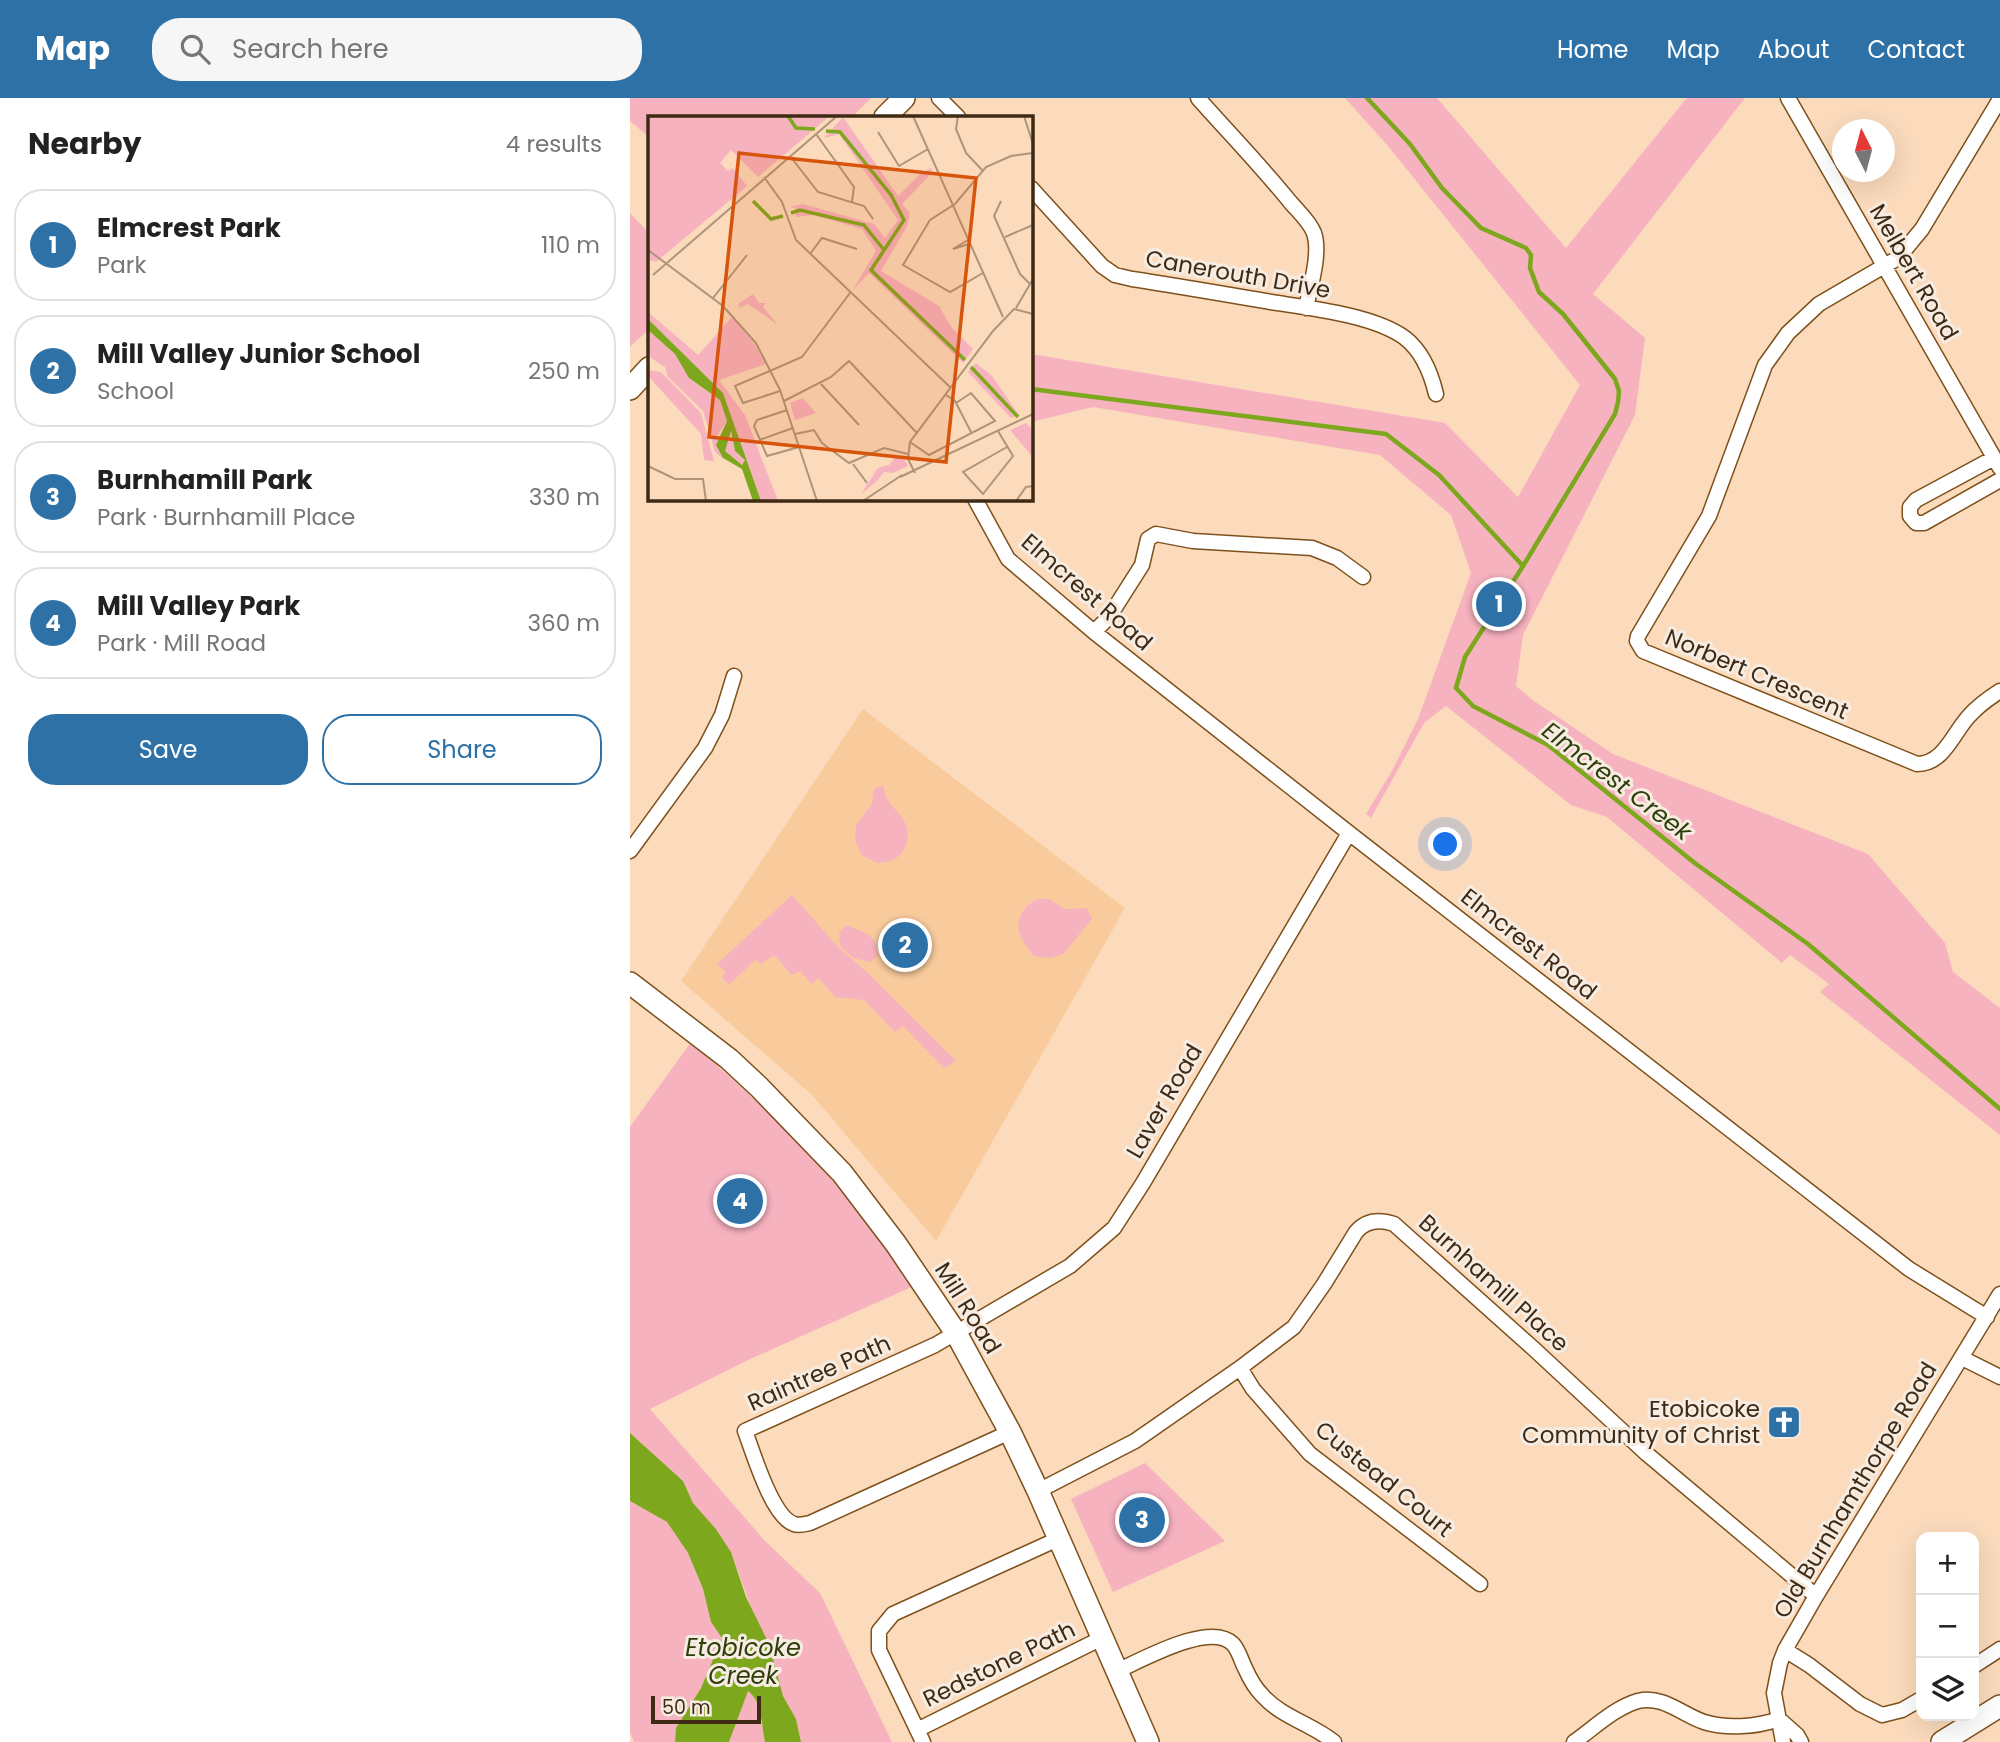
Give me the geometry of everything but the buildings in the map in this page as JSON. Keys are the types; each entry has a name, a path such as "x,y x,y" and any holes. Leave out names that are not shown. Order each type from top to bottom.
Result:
{"street":[{"path":"886,116 904,98"},
{"path":"939,98 957,116"},
{"path":"1198,98 1283,193 1314,233 1315,260 1306,308"},
{"name":"Melbert Road","path":"1788,98 1997,463"},
{"path":"1885,265 1898,258 1922,229 2000,99"},
{"name":"Canerouth Drive","path":"1032,189 1102,267 1115,275 1306,308 1390,329 1406,339 1426,364 1436,394"},
{"name":"Norbert Crescent","path":"1885,265 1819,304 1788,333 1765,365 1709,516 1637,641 1643,651 1917,764 1930,762 1940,755 1971,713 2000,691"},
{"path":"630,389 648,369"},
{"path":"1997,463 1916,500 1910,507 1910,516 1916,523 1924,523 2000,480"},
{"name":"Elmcrest Road","path":"976,500 1008,559 1094,632 1909,1269 1987,1317"},
{"path":"1094,632 1109,617 1142,565 1148,539 1157,534 1194,541 1312,548 1337,558 1363,577"},
{"path":"630,851 705,748 722,715 734,676"},
{"name":"Laver Road","path":"956,1332 1070,1266 1114,1228 1349,833"},
{"name":"Mill Road","path":"630,983 729,1059 810,1138 869,1207 956,1332 1010,1432 1038,1491 1149,1742"},
{"name":"Burnhamill Place","path":"1038,1491 1135,1441 1294,1327 1356,1232 1362,1225 1383,1221 1394,1224 1647,1454 1816,1596"},
{"name":"Old Burnhamthorpe Road","path":"1783,1742 1774,1693 1785,1650 2000,1294"},
{"name":"Raintree Path","path":"956,1332 935,1345 745,1431 775,1505 795,1525 810,1523 1010,1432"},
{"path":"1962,1358 2000,1377"},
{"name":"Custead Court","path":"1240,1368 1253,1389 1310,1454 1480,1584"},
{"name":"Redstone Path","path":"1058,1539 893,1614 879,1631 879,1650 920,1736 1102,1638"},
{"path":"1117,1671 1197,1638 1214,1636 1227,1640 1234,1645 1245,1669 1263,1696 1280,1710 1322,1731 1334,1742"},
{"path":"1979,1663 2000,1649"},
{"path":"1785,1650 1860,1704 1882,1715 1902,1710 1916,1702"},
{"path":"1574,1742 1625,1707 1647,1700 1659,1700 1704,1722 1722,1725 1737,1727 1779,1719 1801,1742"},
{"path":"1942,1742 2000,1706"}],"shaded area":[{"path":"630,98 871,98 853,116 648,116 648,136 630,121"},
{"path":"1345,98 1437,98 1566,248 1685,100 1745,98 1593,294 1645,338 1635,415 1523,635 1516,686 1613,754 1868,854 1945,943 1953,972 2000,1008 2000,1135 1820,992 1829,984 1790,955 1782,963 1607,817 1571,805 1446,706 1424,723 1371,818 1366,814 1418,719 1471,573 1451,515 1380,455 1093,407 1032,422 1032,354 1445,423 1518,497 1580,385 1388,146"},
{"path":"630,213 648,232 648,330 630,347"},
{"path":"863,709 1125,908 936,1241 812,1095 681,981"},
{"path":"883,786 889,802 906,824 908,836 906,847 899,856 877,863 862,855 855,841 856,825 872,804 874,788"},
{"path":"792,895 837,946 956,1061 944,1068 903,1026 895,1032 864,1000 835,997 819,978 811,984 800,971 792,975 774,955 761,964 755,960 729,985 722,978 725,972 717,964"},
{"path":"1039,899 1049,899 1065,909 1087,908 1092,919 1063,954 1050,958 1034,956 1023,941 1018,926 1023,911"},
{"path":"847,925 872,938 878,956 871,962 853,958 840,945 839,932"},
{"path":"691,1042 760,1105 826,1172 861,1213 914,1286 748,1360 650,1409 766,1542 820,1593 892,1742 801,1742 796,1719 783,1696 731,1552 716,1529 693,1503 683,1481 630,1433 630,1127"},
{"path":"1145,1463 1225,1541 1113,1592 1071,1499"},
{"path":"630,1501 667,1522 688,1553 703,1590 711,1622 722,1638 701,1688 676,1728 675,1742 634,1742 630,1732"},
{"path":"748,1690 759,1707 765,1742 729,1742"}],"water":[{"name":"Etobicoke Creek","path":"630,1433 683,1481 693,1503 716,1529 731,1552 746,1597 769,1644 783,1696 796,1719 801,1742 765,1742 759,1707 748,1691 729,1742 675,1742 676,1728 701,1688 722,1638 711,1622 703,1589 688,1553 667,1522 630,1501"}],"waterway":[{"name":"Elmcrest Creek","path":"1367,98 1410,144 1442,188 1481,228 1526,248 1531,255 1530,268 1539,292 1563,314 1615,379 1619,391 1615,414 1465,657 1456,688 1473,706 1548,745 1696,864 1808,944 2000,1109"},
{"path":"1032,389 1386,434 1439,475 1523,566"}],"place":[{"name":"Elmcrest Park","path":"1499,604"},
{"name":"Mill Valley Junior School","path":"905,945"},
{"name":"Mill Valley Park","path":"740,1201"},
{"name":"Etobicoke Community of Christ","path":"1784,1422"},
{"name":"Burnhamill Park","path":"1142,1520"}]}
